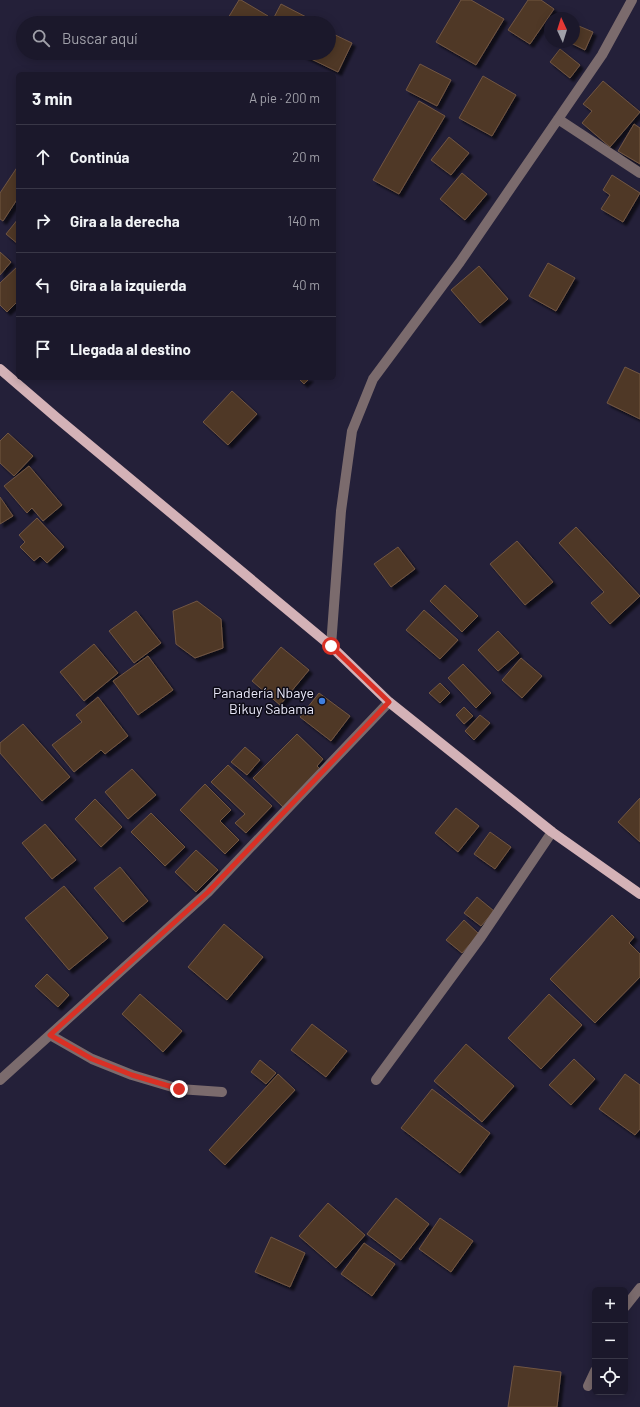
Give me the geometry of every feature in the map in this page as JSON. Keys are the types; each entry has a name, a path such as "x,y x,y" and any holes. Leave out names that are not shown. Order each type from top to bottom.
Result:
{"main road":[{"path":"0,369 56,418 331,646 389,702 552,832 640,894"}],"street":[{"path":"331,646 341,511 352,431 373,379 460,262 602,55 632,0"},
{"path":"558,119 640,173"},
{"path":"0,1080 208,892 389,702"},
{"path":"376,1080 481,937 552,832"},
{"path":"50,1035 92,1059 132,1075 179,1089 222,1092"},
{"path":"628,1303 640,1288"},
{"path":"588,1386 592,1377"}],"building":[{"path":"239,0 241,0 268,16 229,16"},
{"path":"461,0 471,0 504,19 476,65 436,42"},
{"path":"528,0 541,0 554,9 552,12 544,12 544,24 530,44 508,30"},
{"path":"281,4 304,16 275,16"},
{"path":"580,27 593,32 585,50 580,48"},
{"path":"336,35 352,43 338,72 313,60 336,60"},
{"path":"560,49 580,65 570,78 550,62"},
{"path":"420,64 451,80 437,106 406,90"},
{"path":"483,76 516,95 492,136 459,118"},
{"path":"603,81 640,112 610,147 582,123 592,111 583,104"},
{"path":"419,101 445,116 399,194 373,180"},
{"path":"634,124 640,128 640,164 618,151"},
{"path":"449,137 469,153 451,175 431,160"},
{"path":"16,169 16,201 3,221 0,219 0,193"},
{"path":"462,173 487,194 465,220 440,199"},
{"path":"612,175 640,193 623,222 601,209 610,195 603,190"},
{"path":"16,222 16,242 6,234"},
{"path":"0,252 11,262 0,275"},
{"path":"548,263 575,278 556,311 529,296"},
{"path":"479,266 508,299 480,323 451,290"},
{"path":"16,268 16,303 7,312 0,305 0,283"},
{"path":"625,367 640,374 640,419 607,403"},
{"path":"300,380 308,380 304,384"},
{"path":"232,391 257,414 228,445 203,422"},
{"path":"8,433 33,456 14,476 0,463 0,441"},
{"path":"29,466 62,505 43,521 32,508 27,513 4,486"},
{"path":"0,497 13,516 0,524"},
{"path":"37,518 64,547 47,563 40,556 34,561 20,547 25,542 19,535"},
{"path":"576,527 640,596 610,624 591,603 604,592 559,543"},
{"path":"517,541 553,582 525,605 490,564"},
{"path":"398,547 415,569 391,587 374,564"},
{"path":"445,585 478,616 462,632 430,601"},
{"path":"197,601 221,619 223,648 195,658 176,644 173,611"},
{"path":"424,610 458,640 440,659 406,630"},
{"path":"136,611 161,643 134,663 109,631"},
{"path":"498,631 519,653 498,671 478,650"},
{"path":"94,644 118,673 84,701 60,672"},
{"path":"281,647 309,670 280,705 252,681"},
{"path":"148,656 173,690 138,715 113,681"},
{"path":"521,658 542,676 522,698 502,680"},
{"path":"463,664 491,693 476,708 448,678"},
{"path":"440,683 450,693 440,703 429,693"},
{"path":"319,693 350,716 331,741 300,717"},
{"path":"98,697 128,736 105,754 101,750 74,772 52,745 82,722 76,715"},
{"path":"464,707 473,716 464,724 456,715"},
{"path":"480,715 490,723 474,740 465,731"},
{"path":"23,724 70,777 42,801 0,753 0,743"},
{"path":"297,734 323,759 317,766 320,769 283,807 253,778"},
{"path":"245,747 260,760 247,775 231,762"},
{"path":"228,765 272,806 246,833 235,823 245,814 211,782"},
{"path":"132,769 156,795 128,819 105,792"},
{"path":"205,784 231,810 220,821 239,840 225,854 180,810"},
{"path":"640,798 640,842 618,822"},
{"path":"95,799 122,827 101,847 75,819"},
{"path":"456,808 479,826 458,852 435,833"},
{"path":"151,813 185,847 165,866 131,832"},
{"path":"45,824 76,860 52,879 22,843"},
{"path":"490,832 511,847 495,869 474,854"},
{"path":"196,850 218,870 196,892 175,872"},
{"path":"120,867 148,901 123,922 94,888"},
{"path":"64,886 108,938 69,970 25,918"},
{"path":"477,897 494,911 481,926 464,913"},
{"path":"612,915 634,937 629,943 640,954 640,977 595,1023 550,979"},
{"path":"464,920 479,934 462,953 446,940"},
{"path":"224,924 263,957 227,1000 188,967"},
{"path":"47,974 69,995 58,1007 35,986"},
{"path":"140,994 182,1031 163,1052 122,1014"},
{"path":"549,994 582,1025 541,1069 508,1038"},
{"path":"312,1024 347,1051 326,1077 291,1050"},
{"path":"466,1044 514,1086 482,1122 434,1081"},
{"path":"574,1059 595,1079 571,1105 549,1085"},
{"path":"260,1060 276,1073 266,1084 251,1072"},
{"path":"278,1074 295,1090 225,1165 209,1150"},
{"path":"625,1074 640,1085 640,1129 635,1135 599,1109"},
{"path":"432,1089 490,1133 460,1173 401,1128"},
{"path":"396,1198 429,1224 401,1260 367,1234"},
{"path":"328,1203 365,1235 336,1268 299,1236"},
{"path":"440,1218 473,1241 451,1272 419,1249"},
{"path":"271,1237 305,1253 290,1287 255,1272"},
{"path":"364,1243 395,1264 372,1296 341,1274"},
{"path":"514,1366 561,1372 557,1407 508,1407"}],"place":[{"name":"Panadería Nbaye Bikuy Sabama","path":"322,701"}],"route":[{"path":"179,1089 132,1075 92,1059 50,1035 208,892 389,702 331,646"}]}
